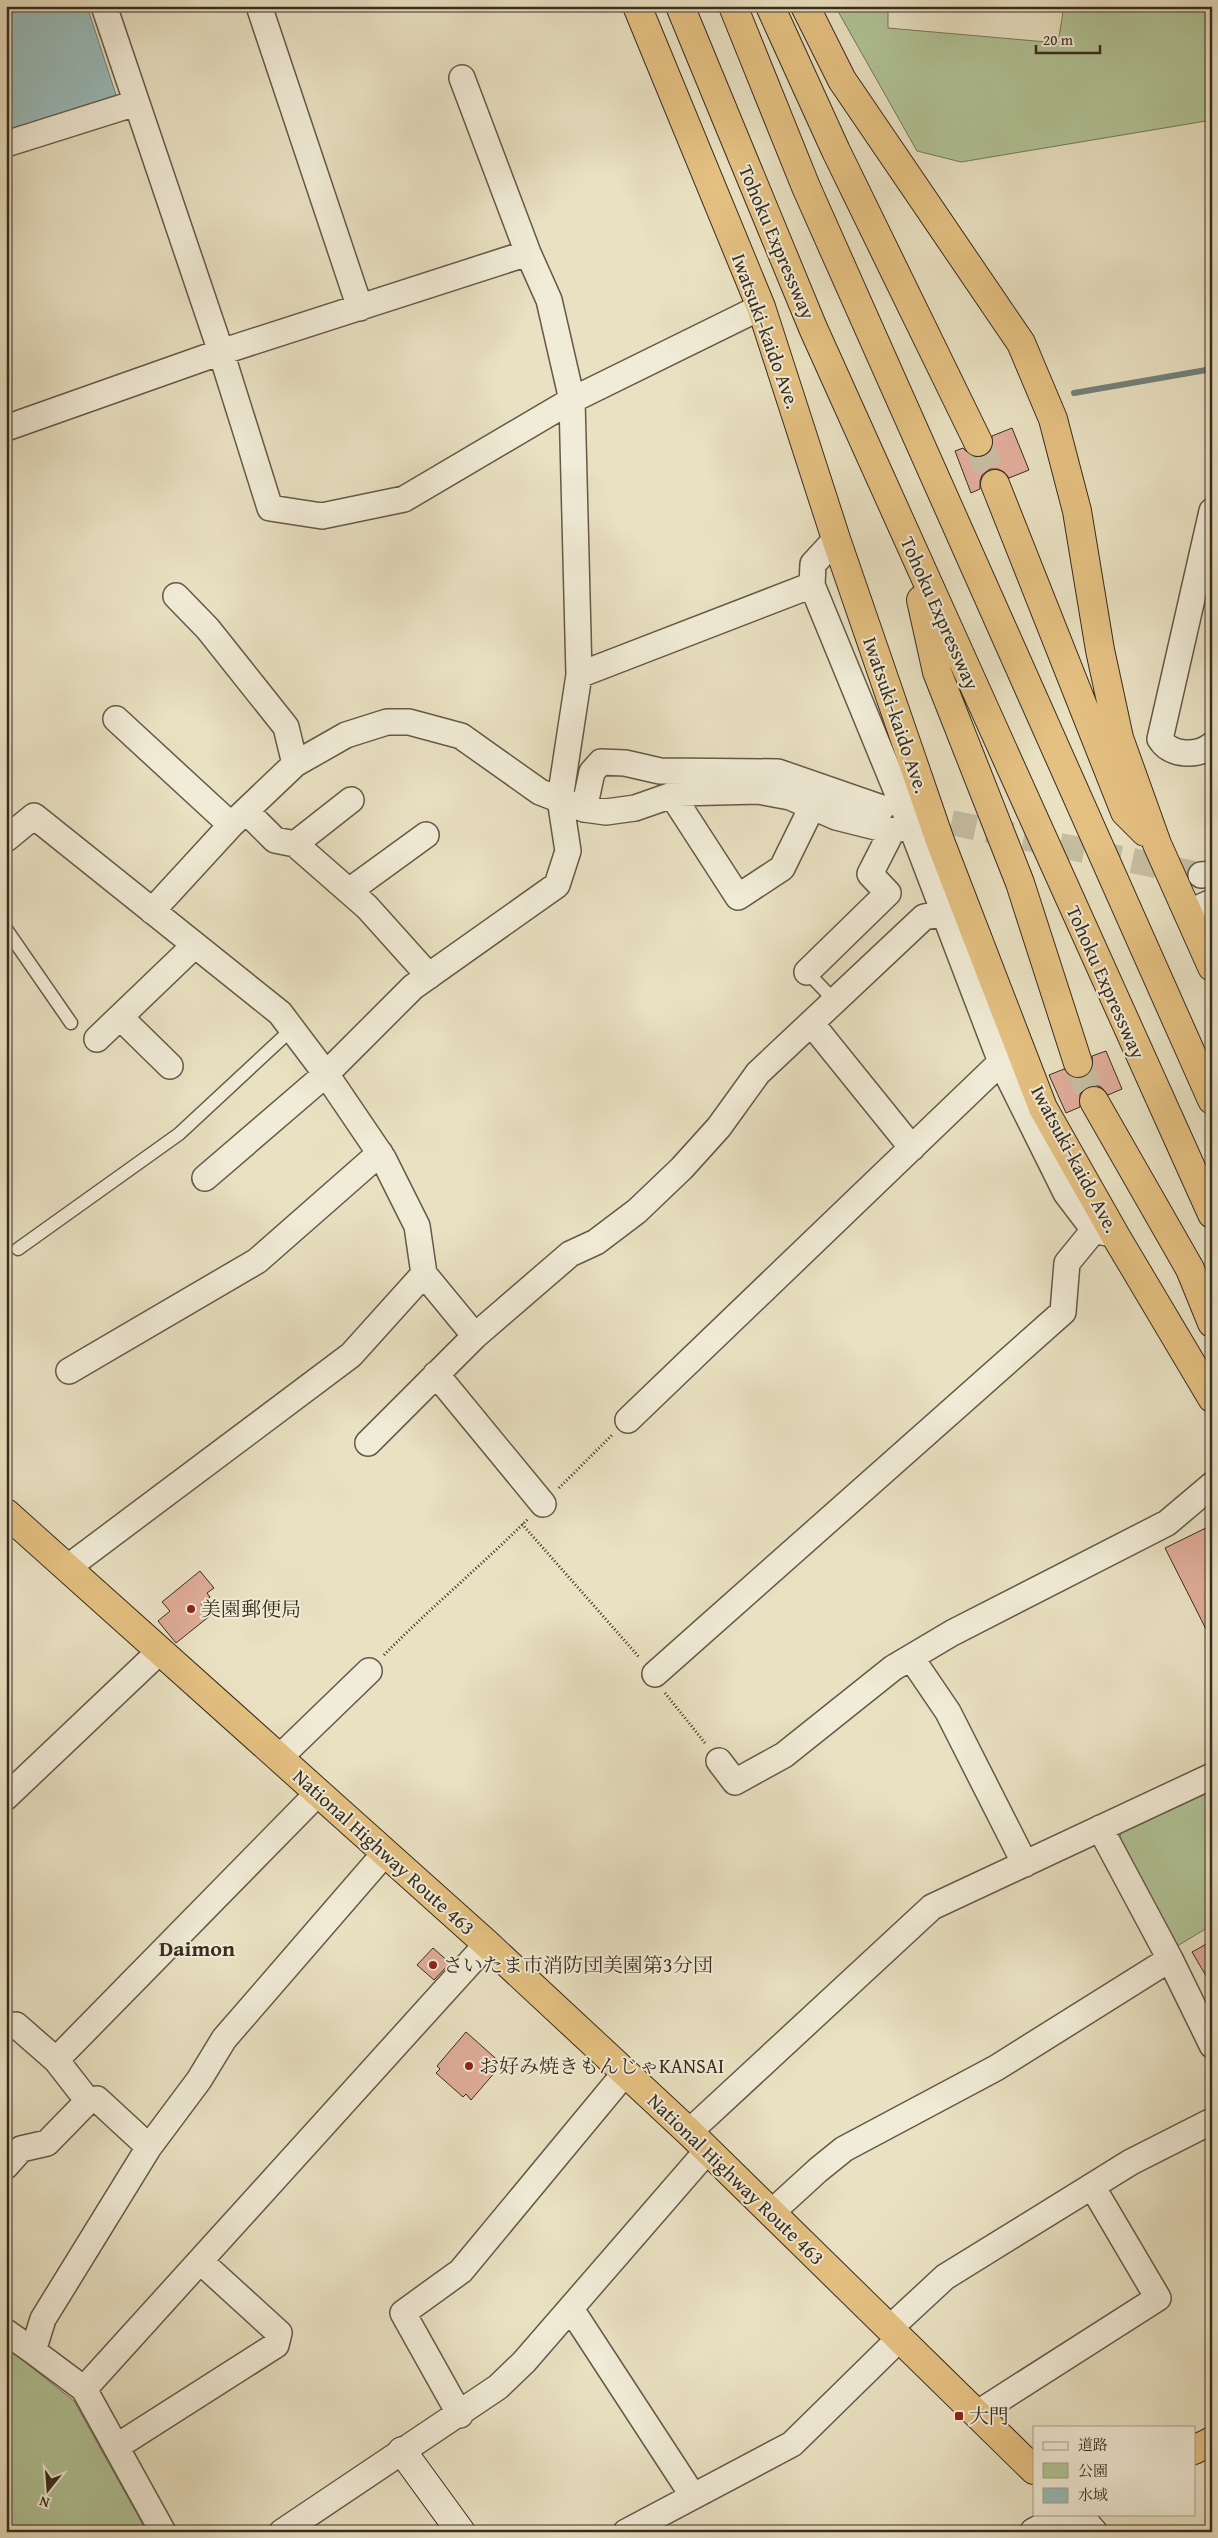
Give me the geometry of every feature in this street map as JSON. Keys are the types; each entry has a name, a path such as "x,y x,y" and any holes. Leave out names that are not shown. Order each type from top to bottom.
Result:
{"highway":[{"name":"Iwatsuki-kaido Ave.","path":"637,6 761,307 836,540 940,841 1044,1108 1105,1233 1212,1398"},
{"name":"Tohoku Expressway","path":"680,6 813,328 1212,1214"},
{"path":"733,6 806,187 1212,1100"},
{"path":"770,6 836,151 978,442"},
{"path":"805,6 842,80 1021,344 1053,419 1077,511 1100,650 1119,738 1157,844 1212,967"},
{"path":"995,484 1125,812 1157,844"},
{"path":"908,541 937,672 1020,883 1078,1062"},
{"path":"1094,1101 1190,1269 1212,1323"},
{"name":"National Highway Route 463","path":"6,1513 487,1944 698,2141 978,2413 1033,2469"},
{"path":"1196,2449 1212,2441"}],"street":[{"path":"104,6 220,352 270,508 322,516 404,499 572,400 761,307"},
{"path":"259,6 360,308"},
{"path":"205,1178 326,1074 413,987 557,885 568,852 560,799 579,675 572,400 549,300 528,253 462,78"},
{"path":"6,144 136,103"},
{"path":"6,428 220,352 528,253"},
{"path":"1212,511 1160,739 1166,748 1172,751 1199,750 1212,745"},
{"path":"655,1674 1063,1312 1067,1263 1105,1233 1066,1193 1001,1062 946,913 902,828 812,584 812,564 836,540"},
{"path":"579,675 812,584"},
{"path":"176,596 208,629 286,727 295,764"},
{"path":"116,718 239,818 275,840 295,844 367,907 429,976"},
{"path":"152,911 239,818 295,764 346,735 387,722 409,722 460,736 540,792 584,809 606,812 635,808 672,795 758,791 790,797 836,817 902,828"},
{"path":"584,809 592,772 601,762 625,762 660,771 778,772 882,808"},
{"path":"672,795 738,897 782,868 812,807"},
{"path":"295,844 352,800"},
{"path":"6,839 34,816 280,1013 326,1074 380,1153 417,1226 424,1274 475,1336"},
{"path":"807,972 888,893 870,874 902,828"},
{"path":"349,891 426,834"},
{"path":"1187,913 1212,902"},
{"path":"368,1443 475,1336 570,1254 596,1242 638,1211 682,1168 713,1134 758,1073 924,917 946,913"},
{"path":"97,1040 196,945"},
{"path":"120,1017 170,1066"},
{"path":"811,1023 912,1148"},
{"path":"628,1420 1001,1062"},
{"path":"70,1371 257,1261 380,1153"},
{"path":"67,1568 352,1355 424,1274"},
{"path":"436,1374 542,1504"},
{"path":"719,1761 735,1782 784,1755 893,1668 912,1659 952,1633 1167,1523 1212,1484"},
{"path":"6,1797 160,1651"},
{"path":"912,1659 948,1712 1025,1864"},
{"path":"279,1758 369,1670"},
{"path":"282,2532 402,2451 460,2415 498,2387 524,2362 571,2309 698,2141 932,1907 1212,1776"},
{"path":"56,2060 318,1793"},
{"path":"1100,1828 1208,2029"},
{"path":"33,2351 43,2320 149,2146 199,2080 224,2039 241,2017 386,1853"},
{"path":"84,2389 487,1944"},
{"path":"771,2213 844,2149 996,2068 1170,1959"},
{"path":"6,2027 16,2025 56,2060 88,2101"},
{"path":"460,2415 403,2313 461,2270 625,2073"},
{"path":"6,2166 22,2149 47,2142 88,2101 97,2099 149,2146"},
{"path":"626,2532 792,2444 945,2277 1131,2162 1212,2122"},
{"path":"978,2413 1158,2298 1092,2186"},
{"path":"116,2447 276,2345 279,2333 200,2261"},
{"path":"571,2309 693,2496"},
{"path":"6,2332 84,2389 163,2532"},
{"path":"402,2451 460,2532"},
{"path":"1034,2532 1064,2516"},
{"path":"1080,2516 1093,2532"}],"lane":[{"path":"6,929 71,1023"},
{"path":"807,972 834,1001"},
{"path":"18,1249 179,1134 292,1029"}],"path":[{"path":"369,1670 417,1622 475,1572 628,1420"},
{"path":"522,1524 655,1674 654,1678 719,1761"}],"green space":[{"path":"835,6 888,6 888,28 1058,43 1064,6 1212,6 1212,120 961,162 917,151"},
{"path":"1212,1789 1212,1925 1174,1948 1118,1842 1122,1831"},
{"path":"6,2347 74,2401 147,2532 6,2532"}],"water":[{"path":"6,6 87,6 116,95 6,131"}],"building":[{"path":"1012,428 1029,470 1009,478 998,469 990,469 982,475 980,489 971,493 955,451 963,448 970,455 977,458 984,456 991,450 992,436"},
{"path":"1106,1051 1122,1089 1108,1095 1101,1087 1095,1085 1087,1087 1080,1094 1080,1107 1066,1113 1049,1075 1064,1069 1074,1078 1083,1078 1089,1074 1093,1067 1092,1056"},
{"path":"1212,1525 1212,1641 1165,1548"},
{"path":"200,1571 214,1588 207,1593 210,1597 201,1604 211,1615 176,1643 158,1621 170,1611 162,1602"},
{"path":"1212,1941 1212,1986 1192,1952"},
{"path":"433,1948 450,1963 434,1980 417,1965"},
{"path":"466,2032 502,2064 471,2100 466,2094 463,2097 436,2073 440,2069 437,2066"}],"waterway":[{"path":"1074,393 1212,369"}],"tunnel":[{"path":"978,442 995,484"},
{"path":"915,815 1201,875"},
{"path":"1078,1063 1094,1101"}],"place":[{"name":"美園郵便局","path":"191,1609"},
{"name":"さいたま市消防団美園第3分団","path":"433,1965"},
{"name":"お好み焼きもんじゃKANSAI","path":"469,2066"},
{"name":"大門","path":"959,2416"}],"district":[{"name":"Daimon","path":"197,1948"}]}
